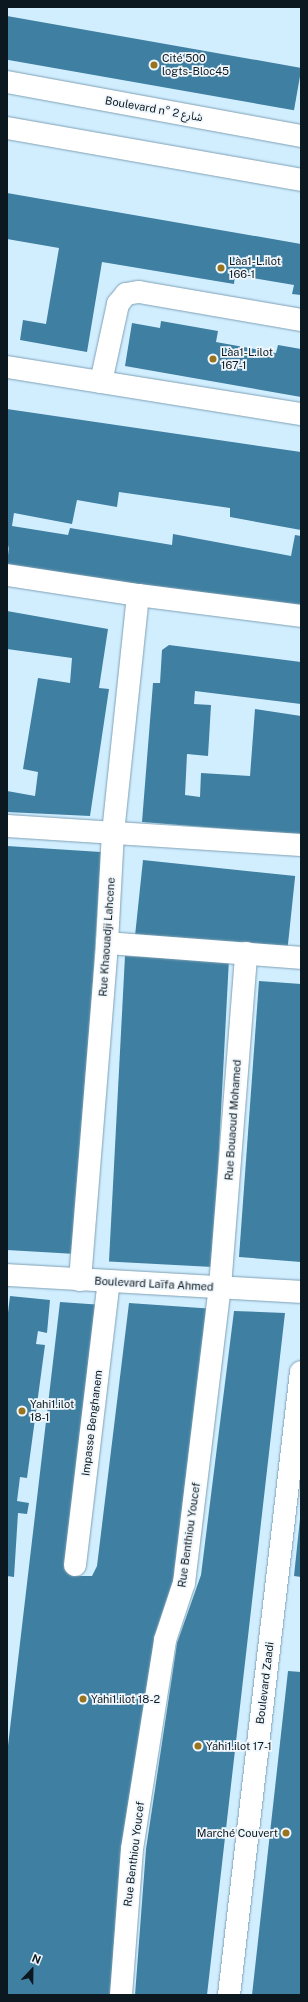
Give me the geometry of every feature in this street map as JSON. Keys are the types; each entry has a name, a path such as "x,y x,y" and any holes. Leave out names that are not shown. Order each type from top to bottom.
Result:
{"street":[{"name":"Boulevard n° شارع 2","path":"7,82 301,136"},
{"path":"7,128 301,180"},
{"path":"101,382 118,304 126,294 139,292 301,320"},
{"path":"7,367 301,414"},
{"path":"7,575 301,616"},
{"name":"Rue Khaouadji Lahcene","path":"80,1280 107,943 113,833 138,594"},
{"path":"7,826 301,846"},
{"path":"107,943 301,958"},
{"name":"Rue Bouaoud Mohamed","path":"220,1287 246,953"},
{"name":"Boulevard Laïfa Ahmed","path":"7,1275 301,1292"},
{"name":"Impasse Benghanem","path":"75,1564 109,1281"},
{"name":"Rue Benthiou Youcef","path":"121,1995 132,1849 165,1640 184,1583 220,1287"},
{"name":"Boulevard Zaadi","path":"229,1995 301,1372"}],"building":[{"name":"Cité 500 logts-Bloc45","path":"7,16 301,68 294,110 7,60"},
{"name":"Làa1-L.ilot 166-1","path":"7,193 301,244 301,295 292,294 294,285 235,275 234,284 102,262 87,352 20,340 23,320 46,324 59,248 7,239"},
{"name":"Làa1-L.ilot 167-1","path":"161,321 218,331 216,342 276,353 278,345 301,349 301,397 125,366 132,323 160,328"},
{"path":"7,409 301,452 301,530 230,517 230,508 119,492 117,507 77,500 72,524 14,513 12,526 68,535 70,528 172,545 173,534 291,556 295,535 301,536 301,607 7,566 9,545 7,552"},
{"path":"7,611 108,629 99,688 109,689 90,816 7,812 7,791 35,796 38,772 23,769 38,678 70,683 72,658 7,649"},
{"path":"169,645 301,662 301,704 195,691 194,704 211,705 208,756 187,754 185,795 200,797 201,773 250,776 255,709 301,716 301,835 142,822 153,683 160,683 162,650"},
{"path":"7,846 101,852 76,1254 7,1250"},
{"path":"143,860 295,876 287,956 135,940"},
{"path":"125,956 229,961 213,1267 109,1262"},
{"path":"259,981 301,984 301,1262 239,1257"},
{"name":"Yahi1.ilot 18-1","path":"10,1296 50,1300 47,1333 38,1331 36,1344 45,1345 27,1478 20,1477 17,1501 29,1503 27,1514 18,1513 14,1577 7,1576 7,1321"},
{"name":"Yahi1.ilot 18-2","path":"60,1302 103,1305 75,1567 78,1576 92,1576 97,1566 129,1303 215,1309 117,1995 7,1995 7,1754"},
{"name":"Yahi1.ilot 17-1","path":"234,1311 285,1313 207,1995 135,1995 146,1849 177,1643 201,1575"},
{"path":"301,1519 301,1577 294,1576"},
{"name":"Marché Couvert","path":"288,1671 301,1672 301,1995 252,1995"}],"place":[{"name":"Cité 500 logts-Bloc45","path":"154,65"},
{"name":"Làa1-L.ilot 166-1","path":"221,268"},
{"name":"Làa1-L.ilot 167-1","path":"213,359"},
{"name":"Yahi1.ilot 18-1","path":"22,1411"},
{"name":"Yahi1.ilot 18-2","path":"83,1699"},
{"name":"Yahi1.ilot 17-1","path":"198,1746"},
{"name":"Marché Couvert","path":"286,1833"}]}
